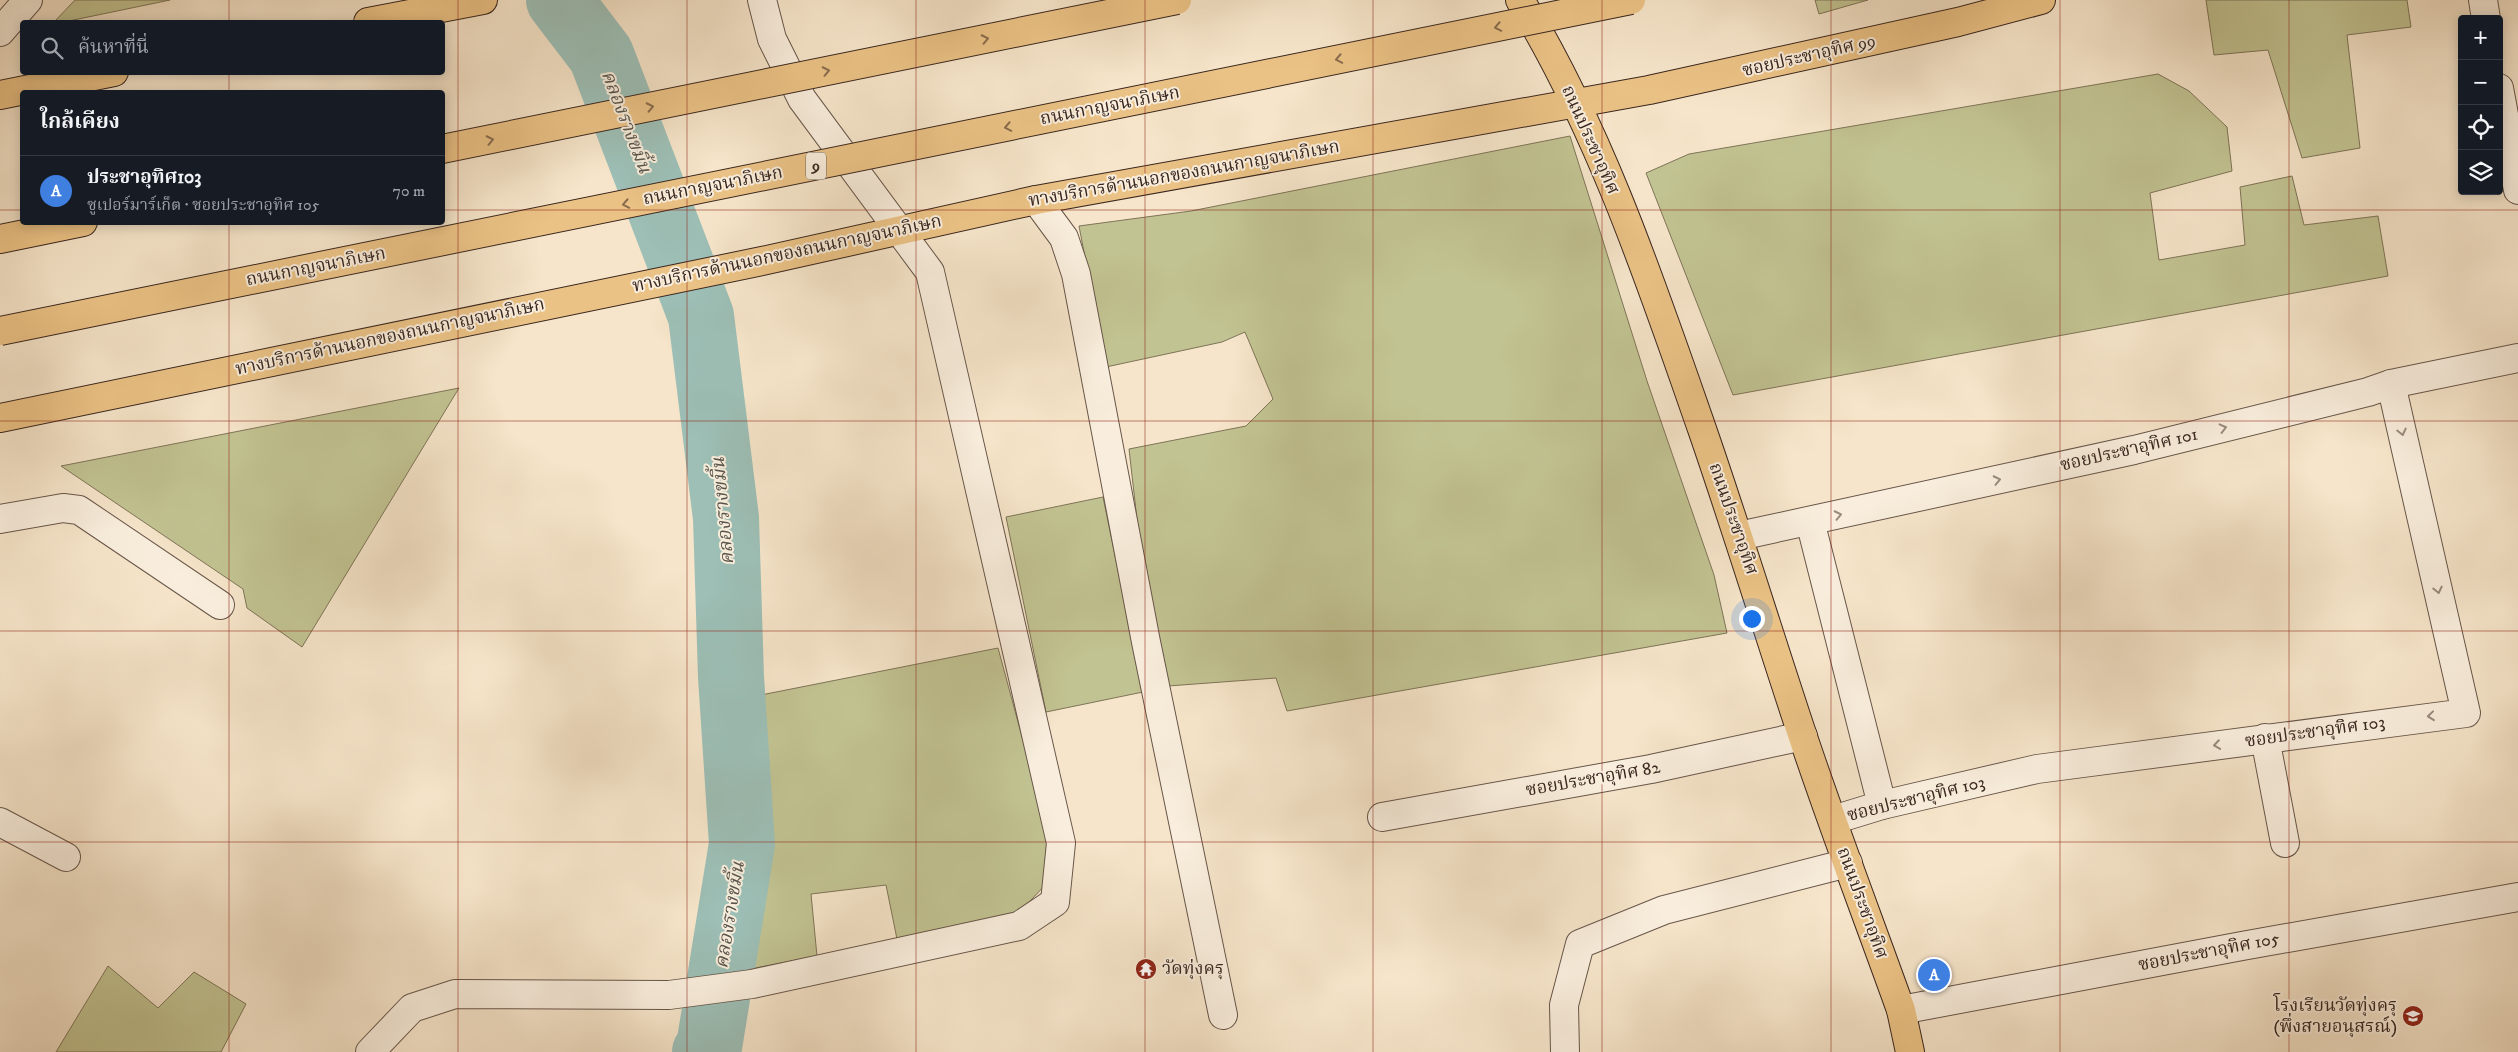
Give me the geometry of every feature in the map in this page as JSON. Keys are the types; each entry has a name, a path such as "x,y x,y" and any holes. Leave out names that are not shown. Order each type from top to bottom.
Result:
{"main road":[{"path":"445,149 1177,0"},
{"name":"ถนนประชาอุทิศ","path":"1520,0 1540,32 1576,104 1656,296 1739,536 1803,736 1901,1010 1910,1052"},
{"name":"ถนนกาญจนาภิเษก","path":"0,331 1631,0"},
{"name":"ซอยประชาอุทิศ 99","path":"1576,104 1742,71 1958,22 2041,0"},
{"path":"378,20 470,2"},
{"path":"25,90 99,75"},
{"path":"0,95 20,91"},
{"name":"ทางบริการด้านนอกของถนนกาญจนาภิเษก","path":"0,418 762,261 1036,200 1576,104"},
{"path":"0,240 70,225"}],"street":[{"path":"0,32 28,0"},
{"path":"370,1052 412,1008 455,994 669,995 752,984 1019,926 1055,902 1061,843 930,272 802,99 772,39 762,0"},
{"path":"2483,0 2485,15"},
{"path":"2502,105 2518,190"},
{"path":"1036,200 1064,238 1076,274 1146,642 1223,1015"},
{"name":"ซอยประชาอุทิศ 101","path":"1739,536 2134,450 2368,392 2391,384 2518,358"},
{"name":"ซอยประชาอุทิศ 103","path":"1833,820 1882,805 2037,769 2466,713 2391,384"},
{"path":"0,519 57,509 79,510 220,605"},
{"path":"1810,521 1882,805"},
{"name":"ซอยประชาอุทิศ 82","path":"1382,817 1651,769 1803,736"},
{"path":"2265,738 2285,843"},
{"path":"0,822 66,857"},
{"path":"1565,1052 1564,1005 1580,944 1664,910 1848,863"},
{"name":"ซอยประชาอุทิศ 105","path":"1901,1010 2242,946 2518,897"}],"green space":[{"path":"75,0 170,0 74,20 56,20"},
{"path":"1815,0 1868,0 1819,14"},
{"path":"2206,0 2407,0 2411,27 2347,35 2360,148 2302,158 2268,50 2214,55"},
{"path":"2158,74 2189,91 2227,127 2232,171 2150,193 2159,260 2245,245 2240,187 2292,176 2304,225 2378,216 2388,276 1733,395 1646,173 1689,154"},
{"path":"1570,136 1647,381 1714,575 1727,633 1287,711 1276,678 1168,686 1145,590 1129,449 1246,426 1273,399 1245,332 1222,342 1106,367 1079,226 1191,211"},
{"path":"459,388 302,647 247,608 243,589 61,466"},
{"path":"1103,497 1143,692 1046,712 1006,517"},
{"path":"998,648 1048,833 1047,883 1014,918 897,939 886,885 811,894 817,956 750,969 756,896 769,802 761,695"},
{"path":"108,966 158,1008 194,972 246,1004 221,1052 56,1052"}],"waterway":[{"name":"คลองรางขมิ้น","path":"559,0 601,55 701,316 726,518 731,677 742,844 709,1047 705,1052"},
{"name":"คลองรางขมิ้น","path":"709,1047 714,1052"}],"place":[{"name":"วัดทุ่งครุ","path":"1146,969"},
{"name":"ประชาอุทิศ103","path":"1934,975"},
{"name":"โรงเรียนวัดทุ่งครุ (พึ่งสายอนุสรณ์)","path":"2413,1016"}]}
